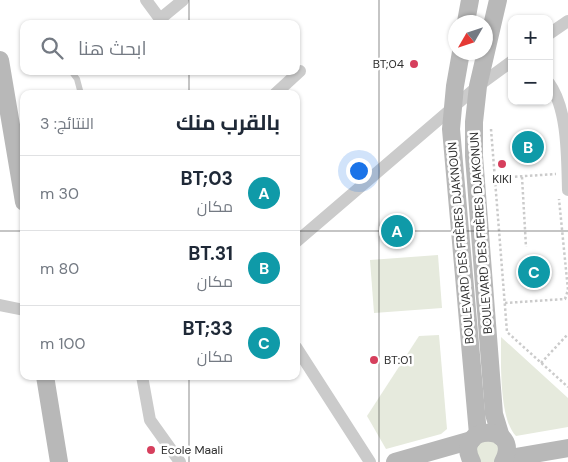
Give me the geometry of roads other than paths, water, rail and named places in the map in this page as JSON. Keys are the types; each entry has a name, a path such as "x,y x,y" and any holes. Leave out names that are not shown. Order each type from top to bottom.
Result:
{"street":[{"path":"146,0 160,19 183,0"},
{"path":"467,15 470,0"},
{"name":"BOULEVARD DES FRÈRES DJAKONUN","path":"498,0 478,86 474,122 474,156 494,414 504,450"},
{"path":"553,31 568,21"},
{"path":"0,60 20,178"},
{"name":"BOULEVARD DES FRÈRES DJAKNOUN","path":"460,60 451,129 475,437 468,450 472,462"},
{"path":"300,239 478,86 508,64"},
{"path":"279,90 295,75"},
{"path":"553,89 562,101 566,122 568,173 563,192"},
{"path":"0,305 20,309"},
{"path":"300,353 370,462"},
{"path":"47,380 59,462"},
{"path":"143,380 150,420 180,462"},
{"path":"395,462 490,432 504,450 526,450 544,453 568,448"}],"lane":[{"path":"74,75 80,90"}],"place":[{"name":"BT;04","path":"414,64"},
{"name":"BT.31","path":"528,147"},
{"name":"KIKI","path":"502,164"},
{"name":"BT;03","path":"397,231"},
{"name":"BT;33","path":"534,272"},
{"name":"BT:01","path":"374,360"},
{"name":"Ecole Maali","path":"151,450"}]}
